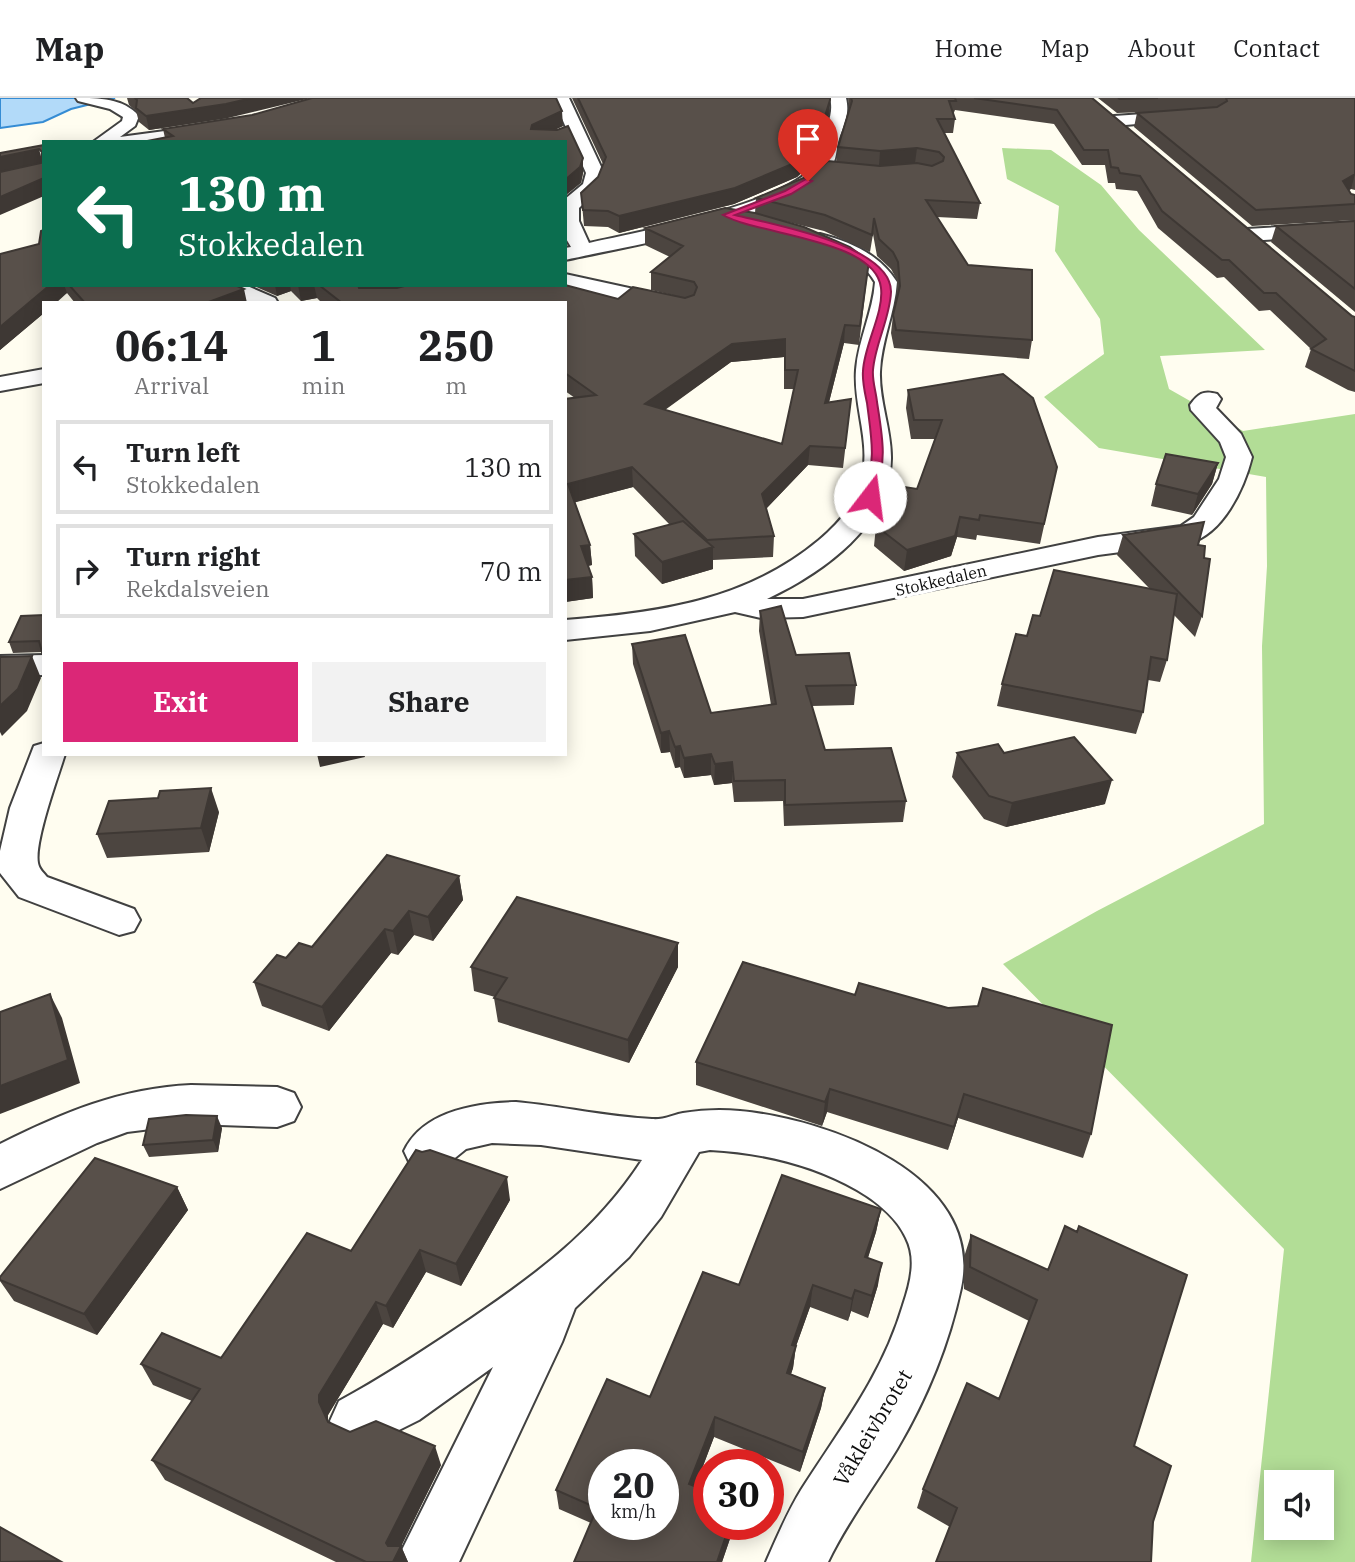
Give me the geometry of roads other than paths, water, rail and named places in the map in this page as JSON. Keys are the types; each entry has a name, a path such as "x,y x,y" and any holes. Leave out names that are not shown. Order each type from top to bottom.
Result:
{"street":[{"path":"562,98 569,132 592,163 595,178 589,190 571,204 569,210 568,228 575,252 727,215 788,192 830,169 827,160 837,146 840,117 838,98"},
{"path":"92,100 127,111 131,116 129,123 104,140"},
{"path":"1139,142 1109,117 1203,115"},
{"path":"136,140 235,128 207,140"},
{"path":"727,215 772,227"},
{"path":"1264,250 1243,231 1355,228"},
{"name":"Stokkedalen","path":"567,630 680,616 737,601 810,561 832,545 849,528 870,497 878,468 879,452 867,372 886,282 879,270 864,258 799,234"},
{"path":"567,280 684,306"},
{"path":"231,287 262,301"},
{"path":"0,384 42,376"},
{"name":"Stokkedalen","path":"737,601 747,606 764,608 803,608 1098,546 1189,534 1205,523 1233,479 1239,457 1237,447 1203,410 1208,399"},
{"path":"0,666 42,665"},
{"path":"46,756 29,808 18,858 19,871 33,887 119,920"},
{"path":"0,1168 88,1125 129,1111 157,1107 277,1107"},
{"name":"Våkleivbrotet","path":"428,1151 449,1135 472,1125 500,1121 636,1139 663,1140 685,1133 710,1130 755,1133 807,1145 862,1168 898,1189 922,1213 933,1235 939,1261 934,1292 906,1378 876,1430 825,1506 797,1562"},
{"path":"359,1421 399,1400 554,1293 619,1230 643,1201 685,1133"},
{"path":"427,1562 543,1324 554,1293"}],"water":[{"path":"0,98 115,98 71,109 43,122 0,128"}]}
